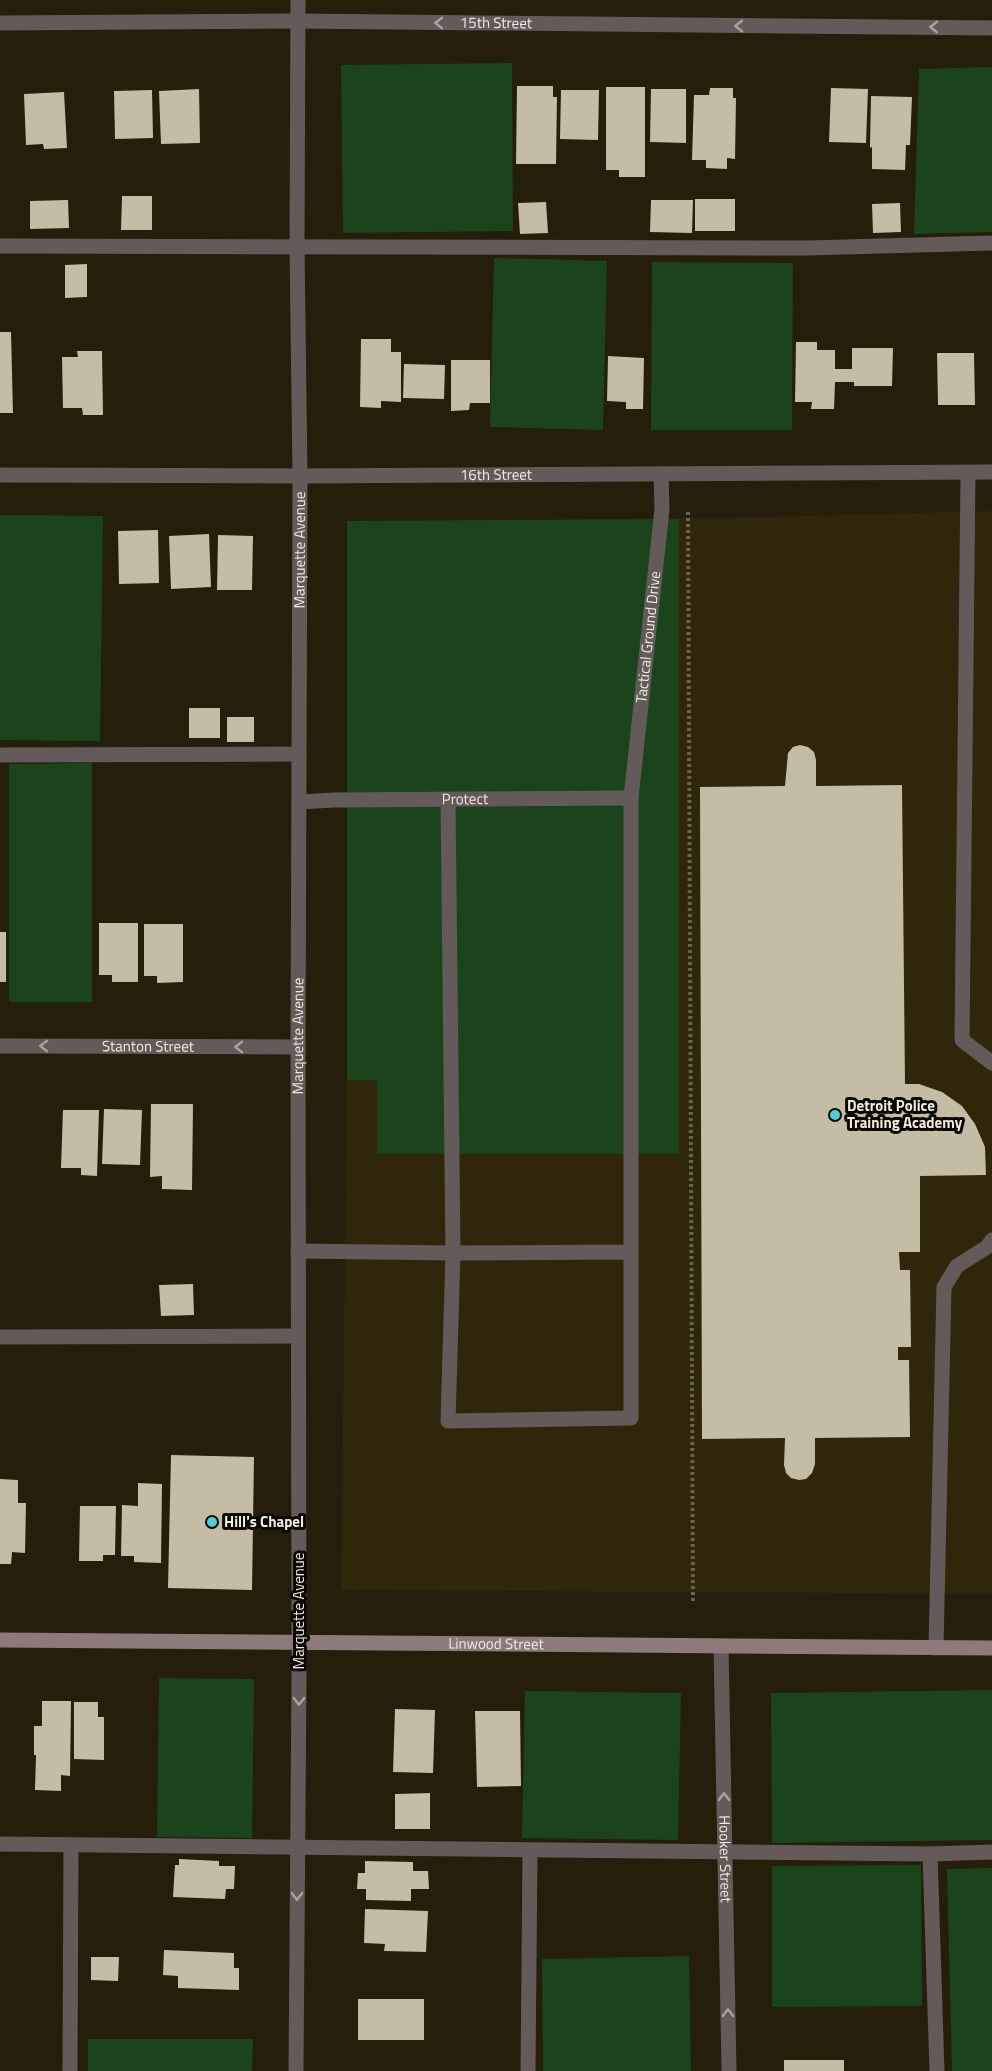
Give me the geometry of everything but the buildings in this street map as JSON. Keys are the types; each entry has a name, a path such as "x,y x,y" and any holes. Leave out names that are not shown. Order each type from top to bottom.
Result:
{"street":[{"name":"Marquette Avenue","path":"296,2071 300,476 297,246 298,0"},
{"name":"15th Street","path":"0,23 297,21 992,28"},
{"path":"0,246 807,248 992,243"},
{"path":"968,472 962,1040 992,1063"},
{"name":"16th Street","path":"0,475 300,476 992,472"},
{"name":"Tactical Ground Drive","path":"453,1253 448,1421 631,1418 631,798 662,509 661,474"},
{"path":"0,755 299,754"},
{"name":"Protect","path":"299,802 631,798"},
{"path":"448,799 453,1253"},
{"name":"Stanton Street","path":"0,1046 298,1047"},
{"path":"936,1648 944,1287 957,1266 987,1247 992,1240"},
{"path":"298,1251 631,1252"},
{"path":"0,1337 298,1336"},
{"name":"Linwood Street","path":"0,1640 992,1648"},
{"name":"Hooker Street","path":"721,1646 729,2071"},
{"path":"0,1844 930,1854 992,1852"},
{"path":"70,2071 71,1845"},
{"path":"528,2071 530,1850"},
{"path":"930,1854 937,2071"}],"path":[{"path":"688,509 693,1603"}],"shaded area":[{"name":"Detroit Police Training Academy","path":"992,511 992,1594 341,1590 347,1080 347,521 679,519"}],"green space":[{"path":"512,63 513,231 343,233 341,65"},
{"path":"992,67 992,232 914,234 919,69"},
{"path":"494,258 607,261 603,430 490,427"},
{"path":"652,262 793,263 792,430 651,430"},
{"path":"0,515 103,516 100,741 0,740"},
{"path":"679,519 679,1154 377,1154 377,1080 347,1080 347,521"},
{"path":"92,763 92,1002 9,1002 9,764"},
{"path":"159,1678 254,1679 252,1838 157,1837"},
{"path":"992,1690 992,1840 772,1843 771,1693"},
{"path":"525,1691 681,1693 678,1840 522,1838"},
{"path":"921,1865 922,2006 772,2007 772,1866"},
{"path":"992,1868 992,2071 952,2071 947,1869"},
{"path":"689,1956 691,2071 543,2071 542,1959"},
{"path":"88,2039 253,2039 252,2071 88,2071"}],"place":[{"name":"Detroit Police Training Academy","path":"835,1115"},
{"name":"Hill's Chapel","path":"212,1522"}]}
